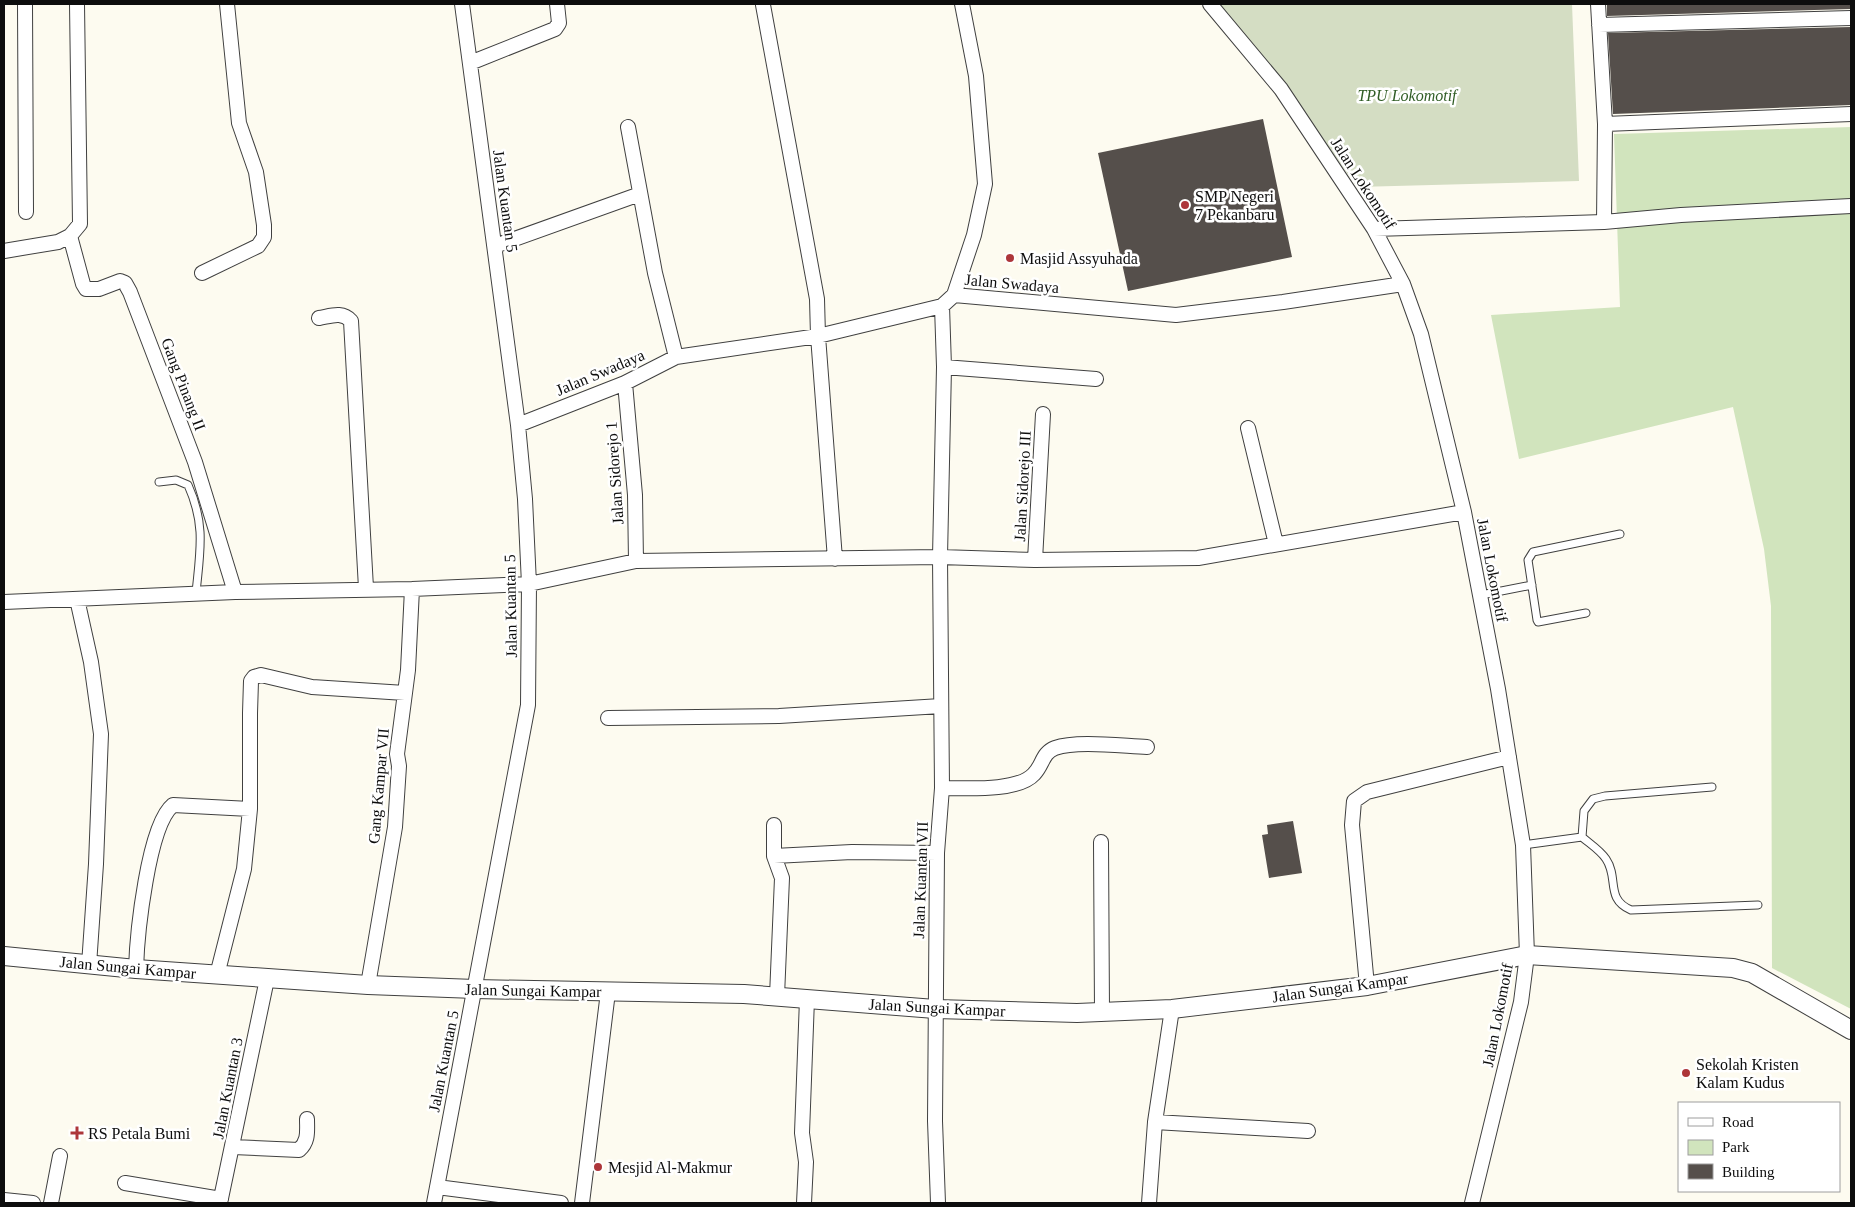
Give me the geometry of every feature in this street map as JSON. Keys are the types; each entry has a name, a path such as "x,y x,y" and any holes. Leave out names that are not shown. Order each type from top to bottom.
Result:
{"street":[{"path":"25,4 26,212"},
{"path":"4,251 58,242 70,236 80,224 77,4"},
{"path":"202,273 258,246 264,237 256,172 239,123 227,4"},
{"name":"Jalan Kuantan 5","path":"434,1203 527,713 529,584 525,499 518,425 462,4"},
{"path":"470,63 555,29 559,23 557,4"},
{"path":"954,295 974,235 985,184 976,76 962,4"},
{"name":"Jalan Lokomotif","path":"1210,4 1281,89 1374,229 1403,284 1421,334 1464,512 1498,689 1523,845 1527,955 1521,1002 1472,1203"},
{"path":"1598,4 1605,124 1604,222"},
{"path":"763,5 817,299 818,336 835,559"},
{"path":"1599,25 1851,18"},
{"path":"1605,124 1851,114"},
{"path":"628,127 655,273 676,357"},
{"path":"495,246 640,194"},
{"path":"1374,229 1604,222 1681,215 1851,206"},
{"name":"Gang Pinang II","path":"70,236 86,289 99,289 120,281 125,283 130,292 195,462 235,592"},
{"name":"Jalan Swadaya","path":"518,425 624,384 676,357 818,336 942,306 954,295 1176,315 1283,302 1403,284"},
{"name":"Jalan Kuantan VII","path":"938,1203 935,1121 935,1009 937,853 942,788 940,557 944,367 942,306"},
{"path":"319,318 341,314 347,316 352,321 366,588"},
{"path":"944,367 1096,379"},
{"name":"Jalan Sidorejo 1","path":"624,384 636,495 636,561"},
{"name":"Jalan Sidorejo III","path":"1035,560 1043,414"},
{"path":"1248,428 1276,544"},
{"path":"4,602 196,593 366,588 412,589 529,584 636,561 940,557 1035,560 1198,558 1464,512"},
{"name":"Gang Kampar VII","path":"368,985 395,827 399,766 396,754 408,670 412,589"},
{"path":"76,598 91,662 101,734 96,864 89,965"},
{"path":"217,975 244,869 250,809 251,681 254,677 261,675 312,686 405,693"},
{"path":"608,718 779,716 941,706"},
{"path":"942,788 992,787 1028,780 1035,773 1045,754 1055,748 1075,745 1146,747"},
{"path":"1367,986 1352,825 1354,801 1367,792 1508,757"},
{"path":"136,969 137,943 147,873 158,831 166,810 173,804 250,809"},
{"path":"774,825 774,856 782,878 777,996"},
{"path":"1101,842 1102,1012"},
{"path":"774,856 852,852 937,853"},
{"name":"Jalan Sungai Kampar","path":"4,956 136,969 368,985 744,994 935,1009 1077,1013 1172,1008 1367,986 1527,955 1734,968 1752,974 1851,1030"},
{"name":"Jalan Kuantan 3","path":"220,1201 233,1147 267,979"},
{"path":"582,1203 608,992"},
{"path":"804,1203 806,1162 802,1132 807,999"},
{"path":"1150,1203 1155,1122 1172,1008"},
{"path":"233,1147 300,1150 305,1145 307,1138 307,1119"},
{"path":"1155,1122 1308,1131"},
{"path":"51,1203 60,1156"},
{"path":"125,1183 220,1201"},
{"path":"437,1186 561,1203"},
{"path":"4,1200 33,1203"}],"lane":[{"path":"159,482 176,480 188,485 197,505 200,549 196,593"},
{"path":"1586,613 1538,622 1528,560 1533,552 1620,534"},
{"path":"1481,595 1532,585"},
{"path":"1582,837 1584,811 1593,799 1605,796 1712,787"},
{"path":"1523,845 1582,837"},
{"path":"1582,837 1606,859 1611,869 1616,900 1621,906 1631,910 1758,904"}],"green space":[{"name":"TPU Lokomotif","path":"1215,4 1572,4 1579,181 1357,187 1285,87"},
{"path":"1851,127 1851,1009 1772,968 1771,606 1764,549 1733,407 1519,459 1491,315 1620,307 1614,134"}],"building":[{"path":"1607,4 1851,4 1851,9 1607,16"},
{"path":"1851,27 1851,105 1613,114 1608,33"},
{"path":"1263,119 1292,257 1128,291 1098,153"},
{"path":"1293,821 1302,873 1269,878 1262,835 1268,834 1267,825"}],"place":[{"name":"SMP Negeri 7 Pekanbaru","path":"1185,205"},
{"name":"Masjid Assyuhada","path":"1010,258"},
{"name":"Sekolah Kristen Kalam Kudus","path":"1686,1073"},
{"name":"RS Petala Bumi","path":"77,1133"},
{"name":"Mesjid Al-Makmur","path":"598,1167"}]}
